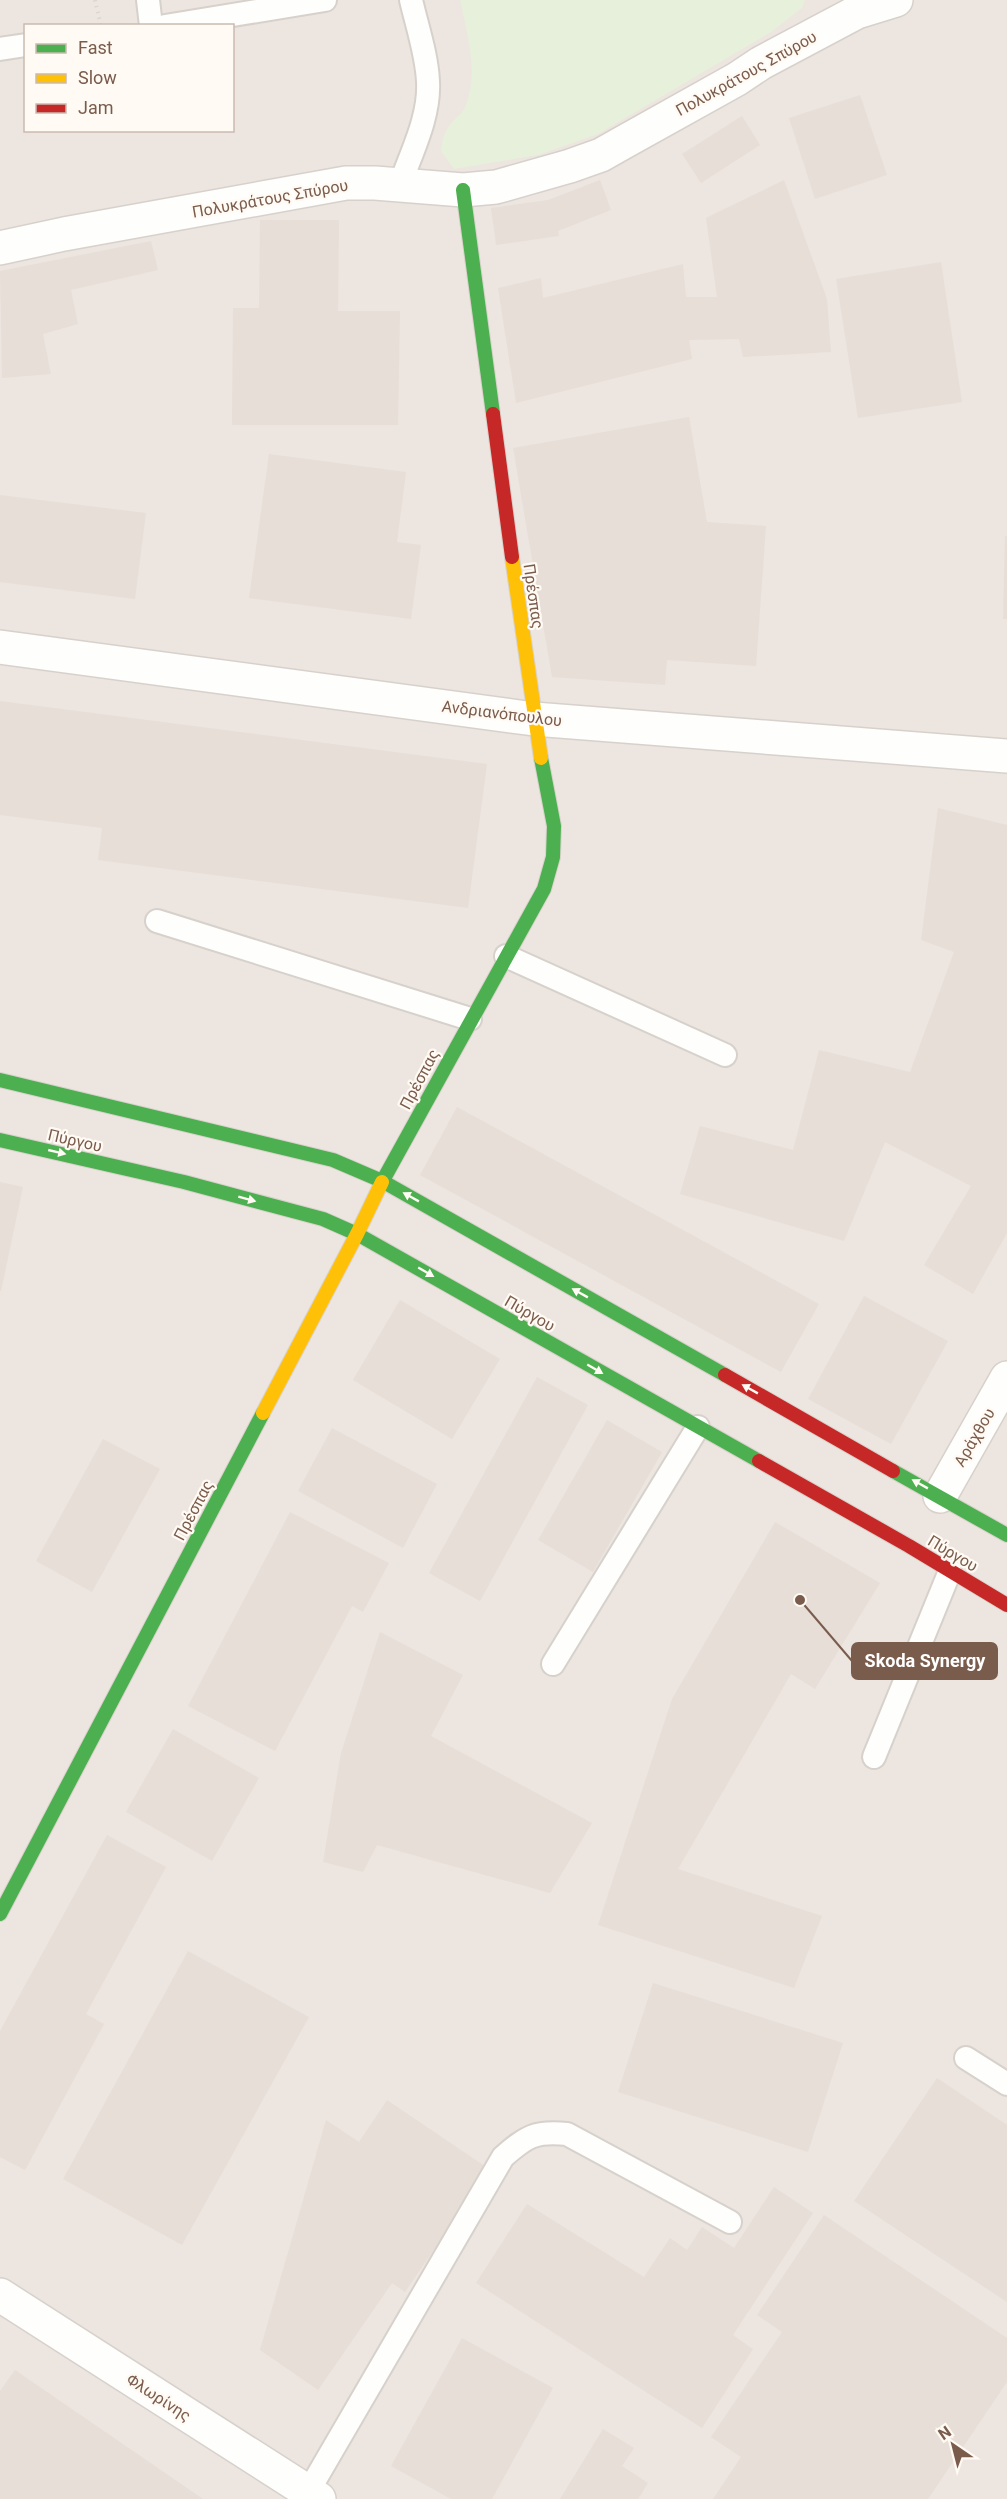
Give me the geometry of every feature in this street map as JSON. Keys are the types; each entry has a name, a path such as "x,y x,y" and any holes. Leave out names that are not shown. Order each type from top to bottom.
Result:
{"street":[{"name":"Πολυκράτους Σπύρου","path":"0,248 64,234 346,183 464,190 506,184 544,175 601,155 737,79 855,6 896,0"},
{"name":"Πρέσπας","path":"0,1914 357,1233 382,1181 544,889 553,857 554,826 534,718 464,190"},
{"name":"Ανδριανόπουλου","path":"0,647 534,718 1007,756"},
{"path":"0,1080 333,1160 382,1181 940,1496 1005,1529"},
{"name":"Πύργου","path":"0,1140 184,1182 323,1219 357,1233 1007,1605"},
{"name":"Αράχθου","path":"940,1496 1007,1378"},
{"name":"Φλωρίνης","path":"0,2295 313,2496"}],"lane":[{"path":"148,0 151,24"},
{"path":"177,24 325,0"},
{"path":"400,186 423,120 428,95 428,81 411,0"},
{"path":"0,49 24,45"},
{"path":"157,921 470,1019"},
{"path":"506,956 724,1055"},
{"path":"553,1664 698,1427"},
{"path":"874,1757 950,1571"},
{"path":"966,2058 1007,2084"},
{"path":"313,2496 502,2157 522,2141 544,2132 567,2133 730,2222"}],"path":[{"path":"95,0 101,24"}],"shaded area":[{"path":"0,0 1007,0 1007,2499 0,2499"}],"green space":[{"path":"460,0 805,0 802,8 771,32 598,134 538,155 454,169 441,151 442,141 450,125 464,108 471,81 470,54"}],"building":[{"path":"860,95 887,175 815,199 789,118"},
{"path":"742,116 760,145 701,183 682,154"},
{"path":"600,180 611,210 558,231 559,236 496,245 491,208 548,200"},
{"path":"784,180 827,299 831,352 743,357 739,339 689,340 692,359 516,403 498,288 541,278 543,298 683,264 686,297 717,297 706,218"},
{"path":"260,220 339,220 338,311 400,311 398,425 232,425 233,308 259,308"},
{"path":"151,241 158,270 71,290 78,324 43,334 51,374 2,378 0,271"},
{"path":"941,262 962,402 858,418 836,279"},
{"path":"689,417 707,522 766,526 756,666 667,660 665,685 552,677 513,448"},
{"path":"269,454 406,472 397,542 421,545 411,619 249,598"},
{"path":"0,495 146,513 135,599 0,582"},
{"path":"1005,536 1007,536 1007,619 1003,619"},
{"path":"0,701 487,764 468,908 98,860 102,828 0,815"},
{"path":"938,808 1007,825 1007,1233 973,1294 924,1265 971,1186 885,1142 844,1241 680,1194 700,1126 793,1150 819,1050 910,1072 954,952 921,940"},
{"path":"457,1107 819,1304 781,1372 420,1175"},
{"path":"0,1182 23,1187 1,1291 0,1291"},
{"path":"864,1296 948,1341 891,1444 808,1399"},
{"path":"400,1300 500,1359 452,1439 353,1380"},
{"path":"537,1377 588,1405 480,1601 429,1573"},
{"path":"607,1420 662,1452 593,1572 538,1540"},
{"path":"332,1428 437,1484 403,1548 298,1491"},
{"path":"103,1439 160,1469 92,1592 36,1561"},
{"path":"290,1512 389,1563 363,1612 352,1606 275,1751 188,1706"},
{"path":"775,1522 880,1583 815,1689 791,1674 678,1869 822,1916 794,1988 598,1925 672,1699"},
{"path":"380,1632 463,1675 431,1736 592,1823 550,1893 377,1845 363,1872 323,1862 341,1753"},
{"path":"173,1729 259,1778 212,1861 126,1812"},
{"path":"107,1835 166,1867 86,2014 104,2024 25,2170 0,2157 0,2031"},
{"path":"188,1951 309,2017 182,2245 63,2179"},
{"path":"653,1983 843,2043 808,2152 618,2092"},
{"path":"937,2078 1007,2125 1007,2302 854,2201"},
{"path":"387,2100 489,2169 405,2292 392,2283 318,2390 260,2350 326,2120 359,2142"},
{"path":"774,2187 813,2213 733,2335 753,2349 702,2428 476,2283 527,2204 644,2277 670,2238 687,2250 702,2227 734,2248"},
{"path":"824,2215 1007,2338 1007,2382 928,2499 713,2499 741,2457 711,2437 782,2332 757,2315"},
{"path":"462,2338 553,2388 492,2499 451,2499 391,2466"},
{"path":"15,2370 203,2499 0,2499 0,2391"},
{"path":"603,2429 634,2448 622,2466 648,2483 638,2499 560,2499"}],"traffic: fast":[{"path":"463,190 493,414"},
{"path":"382,1182 544,889 553,857 554,826 541,758"},
{"path":"0,1080 333,1160 382,1181 725,1375"},
{"path":"0,1140 184,1182 323,1219 357,1234 759,1461"},
{"path":"0,1914 263,1413"},
{"path":"893,1471 1007,1535"}],"traffic: slow":[{"path":"512,557 541,758"},
{"path":"263,1413 382,1182"}],"traffic: jam":[{"path":"493,414 512,557"},
{"path":"725,1375 893,1471"},
{"path":"759,1461 909,1546 1007,1605"}],"place":[{"name":"Skoda Synergy","path":"800,1600"}]}
